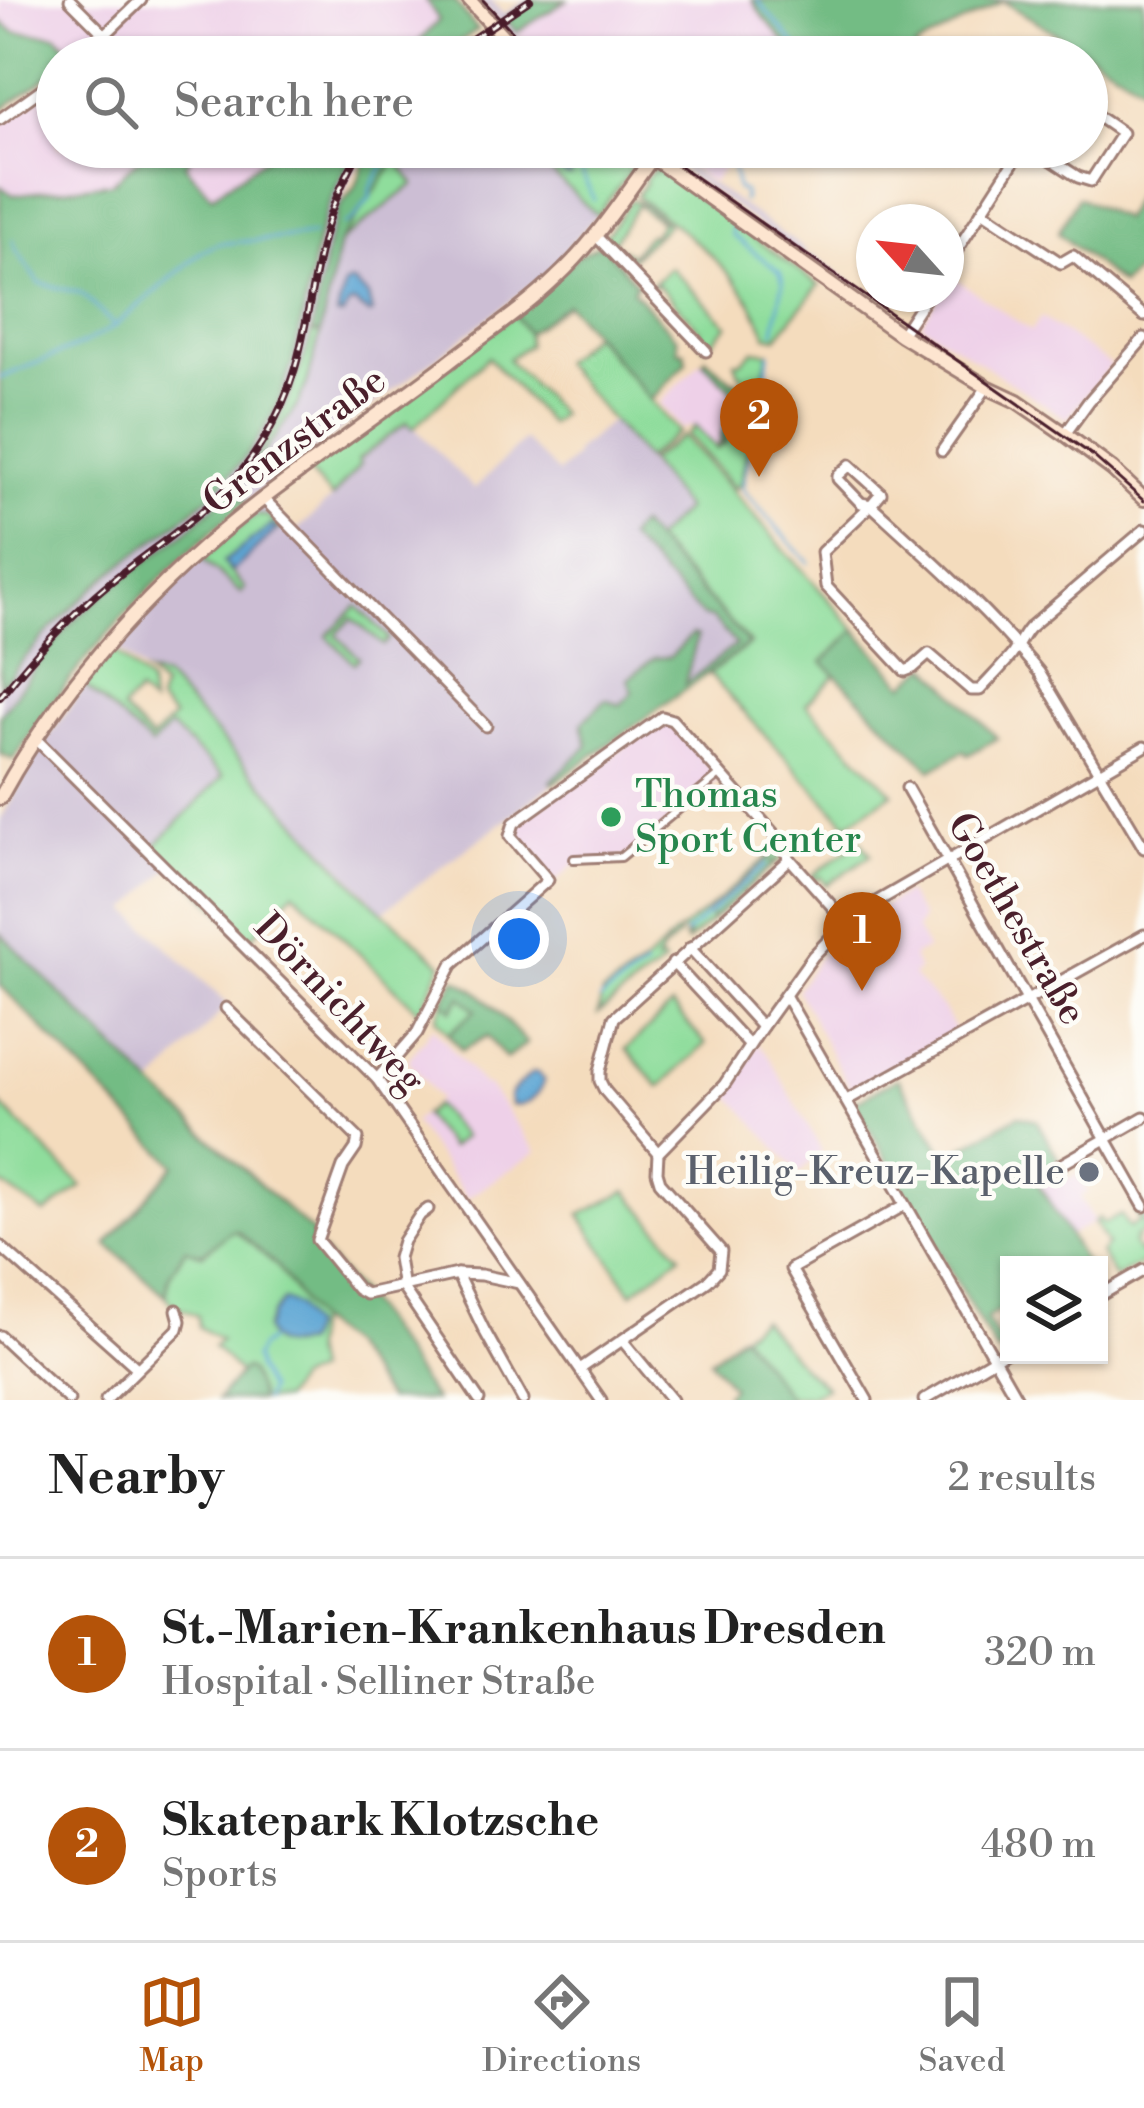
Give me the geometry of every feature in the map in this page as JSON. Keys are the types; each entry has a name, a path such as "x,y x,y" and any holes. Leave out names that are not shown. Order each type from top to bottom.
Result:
{"main road":[{"path":"469,0 502,36"},
{"name":"Grenzstraße","path":"0,798 36,739 146,602 264,499 554,281 596,236 646,168"},
{"path":"667,168 901,335 1065,434 1144,500"}],"street":[{"path":"70,0 105,35 141,0"},
{"path":"0,119 36,93"},
{"path":"1108,123 1122,137 1108,157"},
{"path":"964,239 1015,168"},
{"path":"1064,168 1091,181 1100,168"},
{"path":"982,211 1061,263 1073,256 1144,316"},
{"path":"596,236 706,351"},
{"path":"901,335 916,312"},
{"path":"1065,434 1144,338"},
{"path":"942,451 987,387"},
{"path":"1144,530 1023,634 1017,646 980,690 971,690 929,654 905,671 826,586 822,552 871,505 881,493 850,465 838,479 861,503 871,505 1017,646 1052,692 1144,848"},
{"path":"264,499 486,727"},
{"path":"377,1079 417,1033 452,965 548,880 510,836 514,823 662,717 672,720 721,774 846,922"},
{"name":"Dörnichtweg","path":"36,739 377,1079 601,1400"},
{"path":"580,1369 708,1281 721,1263 721,1251 660,1182 658,1153 720,1090 813,956 846,922 1144,747"},
{"path":"574,859 621,857 721,774"},
{"name":"Goethestraße","path":"907,788 1144,1206"},
{"path":"658,1153 600,1081 614,1018 790,859"},
{"path":"847,1100 1144,934"},
{"path":"690,948 762,1027"},
{"path":"674,962 749,1046"},
{"path":"785,995 1018,1400"},
{"path":"226,1008 358,1138 317,1240 357,1289 366,1294 458,1274 519,1283"},
{"path":"1055,1168 1144,1117"},
{"path":"867,1400 791,1269 905,1205"},
{"path":"428,1209 403,1241 398,1258 403,1288 479,1400"},
{"path":"0,1246 137,1368"},
{"path":"1108,1291 1144,1270"},
{"path":"458,1274 523,1400"},
{"path":"106,1400 178,1329 177,1310"},
{"path":"0,1336 69,1400"},
{"path":"623,1340 672,1400"},
{"path":"924,1400 1000,1355"}],"shaded area":[{"path":"0,0 426,0 440,20 425,36 57,36 15,32 0,21"},
{"path":"478,0 491,0 503,14 525,0 535,0 505,20 520,36 513,36"},
{"path":"567,0 752,0 780,36 521,36 517,32"},
{"path":"36,100 36,168 129,168 113,183 12,195 0,186 0,125"},
{"path":"188,168 251,168 212,196"},
{"path":"347,168 357,168 332,226 303,365 261,453 212,510 76,618 0,715 0,687 55,624 130,558 198,509 256,443 288,381 326,212"},
{"path":"402,168 547,168 597,215 558,265 247,501 237,491 288,421 307,383 339,243 414,184"},
{"path":"687,168 807,251 803,256 683,171"},
{"path":"692,168 723,168 712,183"},
{"path":"811,254 856,285 856,294 807,259"},
{"path":"964,284 1031,331 1041,317 1111,365 1067,419 921,324 929,312 964,312"},
{"path":"706,357 740,390 726,443 718,449 695,426 683,430 660,403"},
{"path":"612,420 685,509 655,540 750,644 383,911 165,678 146,674 110,642 264,499 296,531 332,498 360,466 358,461 408,421 474,489 524,440 558,473"},
{"path":"85,686 151,746 170,726 223,776 155,847 172,865 128,910 228,1004 153,1086 0,933 0,821 37,753"},
{"path":"662,721 670,723 720,778 629,856 615,861 580,860 555,882 516,836 515,825"},
{"path":"906,893 922,918 916,930 927,949 912,957 919,970 912,975 942,1007 957,1034 851,1090 797,990 821,954 851,926"},
{"path":"433,1027 489,1087 537,1152 467,1198 413,1122 439,1099 408,1060"},
{"path":"757,1043 822,1151 799,1173 728,1093"},
{"path":"1063,1171 1068,1179 1077,1174 1088,1192 1080,1197 1094,1222 1069,1236 1039,1184"}],"green space":[{"path":"426,0 454,0 477,30 468,36 424,36 439,20"},
{"path":"535,0 567,0 517,32 505,19"},
{"path":"752,0 1144,0 1144,87 1108,65 1108,36 1060,36 1003,1 937,36 780,36"},
{"path":"0,21 15,32 57,35 36,36 36,85 0,111"},
{"path":"129,168 188,168 212,196 251,168 346,168 323,220 288,378 250,452 212,494 75,606 0,687 0,186 13,195 112,183"},
{"path":"363,168 391,168 339,243 320,334 312,332 328,242 338,209 356,186"},
{"path":"390,168 402,168 414,184 339,243"},
{"path":"547,168 570,176 572,168 630,168 597,215"},
{"path":"654,170 819,285 777,337 767,335 750,301 714,258 638,198"},
{"path":"1144,180 1144,265 1121,285 1058,233 1078,197 1123,219"},
{"path":"631,200 668,224 628,261 615,247 631,255 661,222 637,205 610,246 603,239"},
{"path":"601,244 637,284 632,290 677,338 678,351 685,352 687,362 651,400 567,304 527,333 514,314 579,255"},
{"path":"670,267 728,325 706,348 696,337 701,331 657,284 649,287"},
{"path":"514,314 527,333 528,345 508,359 560,414 549,424 488,357 413,428 407,422 358,460 360,465 332,498 306,469"},
{"path":"312,332 320,334 296,407 237,491 234,488 281,414"},
{"path":"592,334 679,432 645,459 561,362"},
{"path":"754,350 769,352 740,484 735,489 688,435 695,426 717,449 726,443 744,376 735,362"},
{"path":"706,358 741,384 725,442 718,448 733,391 703,362"},
{"path":"683,436 856,630 823,661 836,675 806,704 893,793 847,824 709,674 750,644 654,540 685,509 648,461"},
{"path":"234,488 247,501 120,621 65,686 14,760 0,754 0,715 76,618"},
{"path":"258,515 268,516 281,528 271,525 227,568 245,588 241,593 202,559"},
{"path":"639,525 749,644 553,784 588,746 582,723 606,699 620,705 633,692 628,679 654,658 670,657 692,635 697,637 685,684 736,645 627,538"},
{"path":"357,606 389,638 383,645 352,618 336,635 359,658 354,663 327,636"},
{"path":"856,630 905,685 928,665 997,738 931,770 823,662"},
{"path":"113,650 149,684 151,705 138,693 122,710 151,740 173,718 158,702 162,688 147,674 165,678 367,897 442,964 420,1012 294,891 250,939 154,847 223,776 170,727 151,746 85,686"},
{"path":"860,840 871,855 827,885 821,877 812,876"},
{"path":"775,850 781,859 775,864 770,858 708,914 712,920 687,942 688,935 679,931"},
{"path":"770,857 775,864 712,920 707,913"},
{"path":"0,933 153,1086 314,1234 313,1242 363,1297 434,1400 387,1400 348,1346 315,1321 277,1266 236,1230 202,1254 185,1249 169,1276 166,1296 107,1244 175,1165 0,985"},
{"path":"676,933 679,936 655,963 660,959 664,963 598,1014 602,994 643,965"},
{"path":"456,978 479,993 508,1023 462,1050 436,1018"},
{"path":"456,978 479,993 527,1043 506,1059 487,1036 462,1050 448,1034 476,1010 461,997 452,1010 443,1001"},
{"path":"672,1006 706,1044 660,1087 626,1049"},
{"path":"898,1078 946,1157 1019,1115 1036,1120 1060,1161 1034,1176 1081,1256 1000,1256 1000,1310 986,1319 1000,1342 997,1353 854,1102"},
{"path":"0,1104 82,1186 45,1214 0,1183"},
{"path":"435,1105 463,1137 450,1148 423,1115"},
{"path":"627,1191 681,1255 632,1293 580,1215"},
{"path":"1132,1206 1144,1219 1144,1232 1133,1243 1138,1252 1144,1249 1144,1262 1115,1278 1108,1256 1100,1253 1107,1245 1094,1222 1099,1218 1103,1224 1121,1215 1129,1228 1140,1221"},
{"path":"233,1229 278,1266 315,1321 311,1350 315,1372 297,1380 282,1400 257,1400 260,1397 244,1369 241,1374 213,1347 220,1340 199,1327 198,1316 182,1309 178,1312 166,1296 169,1276 186,1248 203,1254"},
{"path":"761,1319 826,1387 811,1395 788,1396 741,1334"},
{"path":"741,1334 789,1400 729,1400 725,1394 732,1387 710,1360"},
{"path":"244,1368 260,1397 217,1400"}],"water":[{"path":"348,283 368,296 372,312 354,303 337,315"},
{"path":"272,525 276,530 232,572 223,562"},
{"path":"532,1073 544,1080 540,1090 527,1102 511,1105 512,1091"},
{"path":"284,1300 297,1306 310,1328 304,1343 280,1345 268,1336 265,1329"}],"waterway":[{"path":"757,0 788,36"},
{"path":"343,225 370,198 382,168"},
{"path":"579,168 594,200"},
{"path":"733,168 737,189 744,192 743,201"},
{"path":"732,227 732,235 780,272 783,282 774,331"},
{"path":"0,378 115,326 201,252 217,244 313,235"},
{"path":"13,240 39,283 81,293 115,326"},
{"path":"770,353 742,489 809,563"},
{"path":"685,934 766,865"},
{"path":"600,1000 645,967"},
{"path":"264,1400 268,1390 254,1358 269,1340"}],"tram line":[{"path":"483,0 516,36"},
{"path":"683,168 1092,455 1144,501"}],"railway":[{"path":"476,36 530,0"},
{"path":"0,697 79,610 230,485 263,441 288,389 328,220 351,168"}],"place":[{"name":"Skatepark Klotzsche","path":"759,477"},
{"name":"Thomas Sport Center","path":"611,817"},
{"name":"St.-Marien-Krankenhaus Dresden","path":"862,991"},
{"name":"Heilig-Kreuz-Kapelle","path":"1089,1172"}]}
